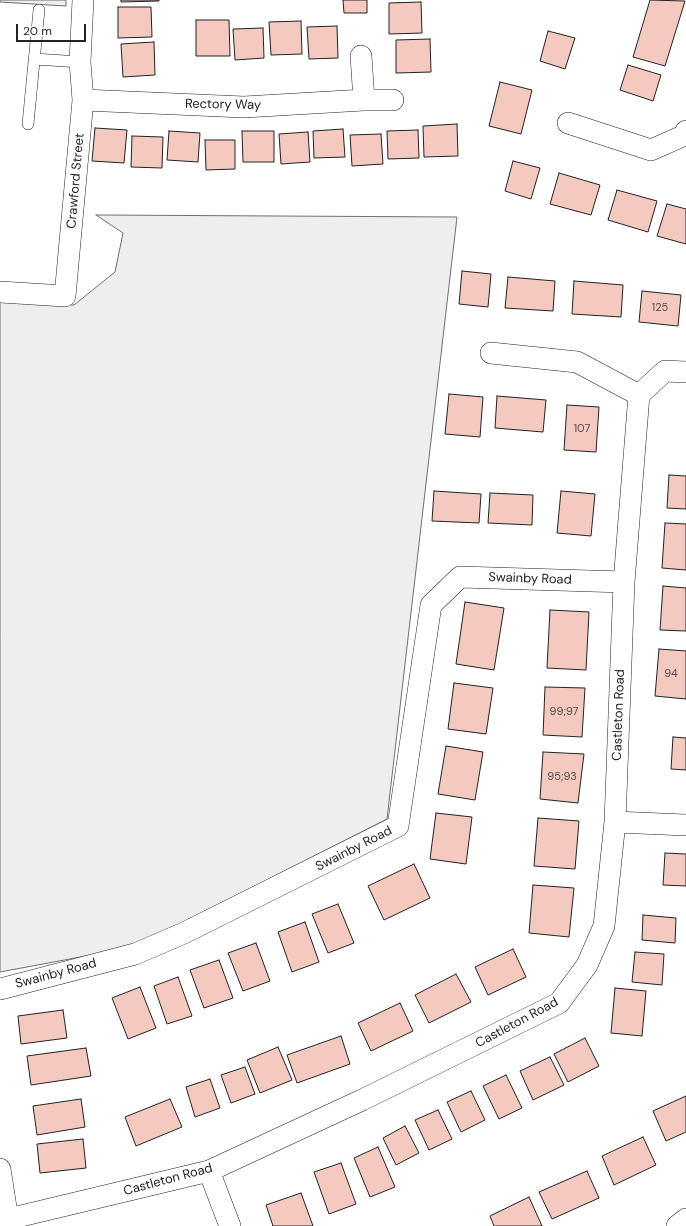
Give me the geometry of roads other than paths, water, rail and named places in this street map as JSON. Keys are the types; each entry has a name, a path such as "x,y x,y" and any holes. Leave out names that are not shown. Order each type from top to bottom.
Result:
{"street":[{"name":"Crawford Street","path":"0,292 65,296 83,100 80,62 83,0"},
{"path":"361,56 364,100"},
{"name":"Rectory Way","path":"83,100 244,107 364,100 393,100"},
{"path":"568,123 651,150 685,135 686,131"},
{"path":"491,353 578,362 639,395 665,371 686,372"},
{"name":"Castleton Road","path":"4,1221 209,1171 362,1100 559,1003 588,965 604,926 615,822 624,582 639,395"},
{"name":"Swainby Road","path":"0,989 135,954 184,933 398,826 431,605 460,577 624,582"},
{"path":"615,822 686,825"},
{"path":"0,1169 4,1221"},
{"path":"209,1171 230,1226"},
{"path":"676,1226 686,1219"}],"lane":[{"path":"28,124 39,10"},
{"path":"34,59 80,62"}]}
